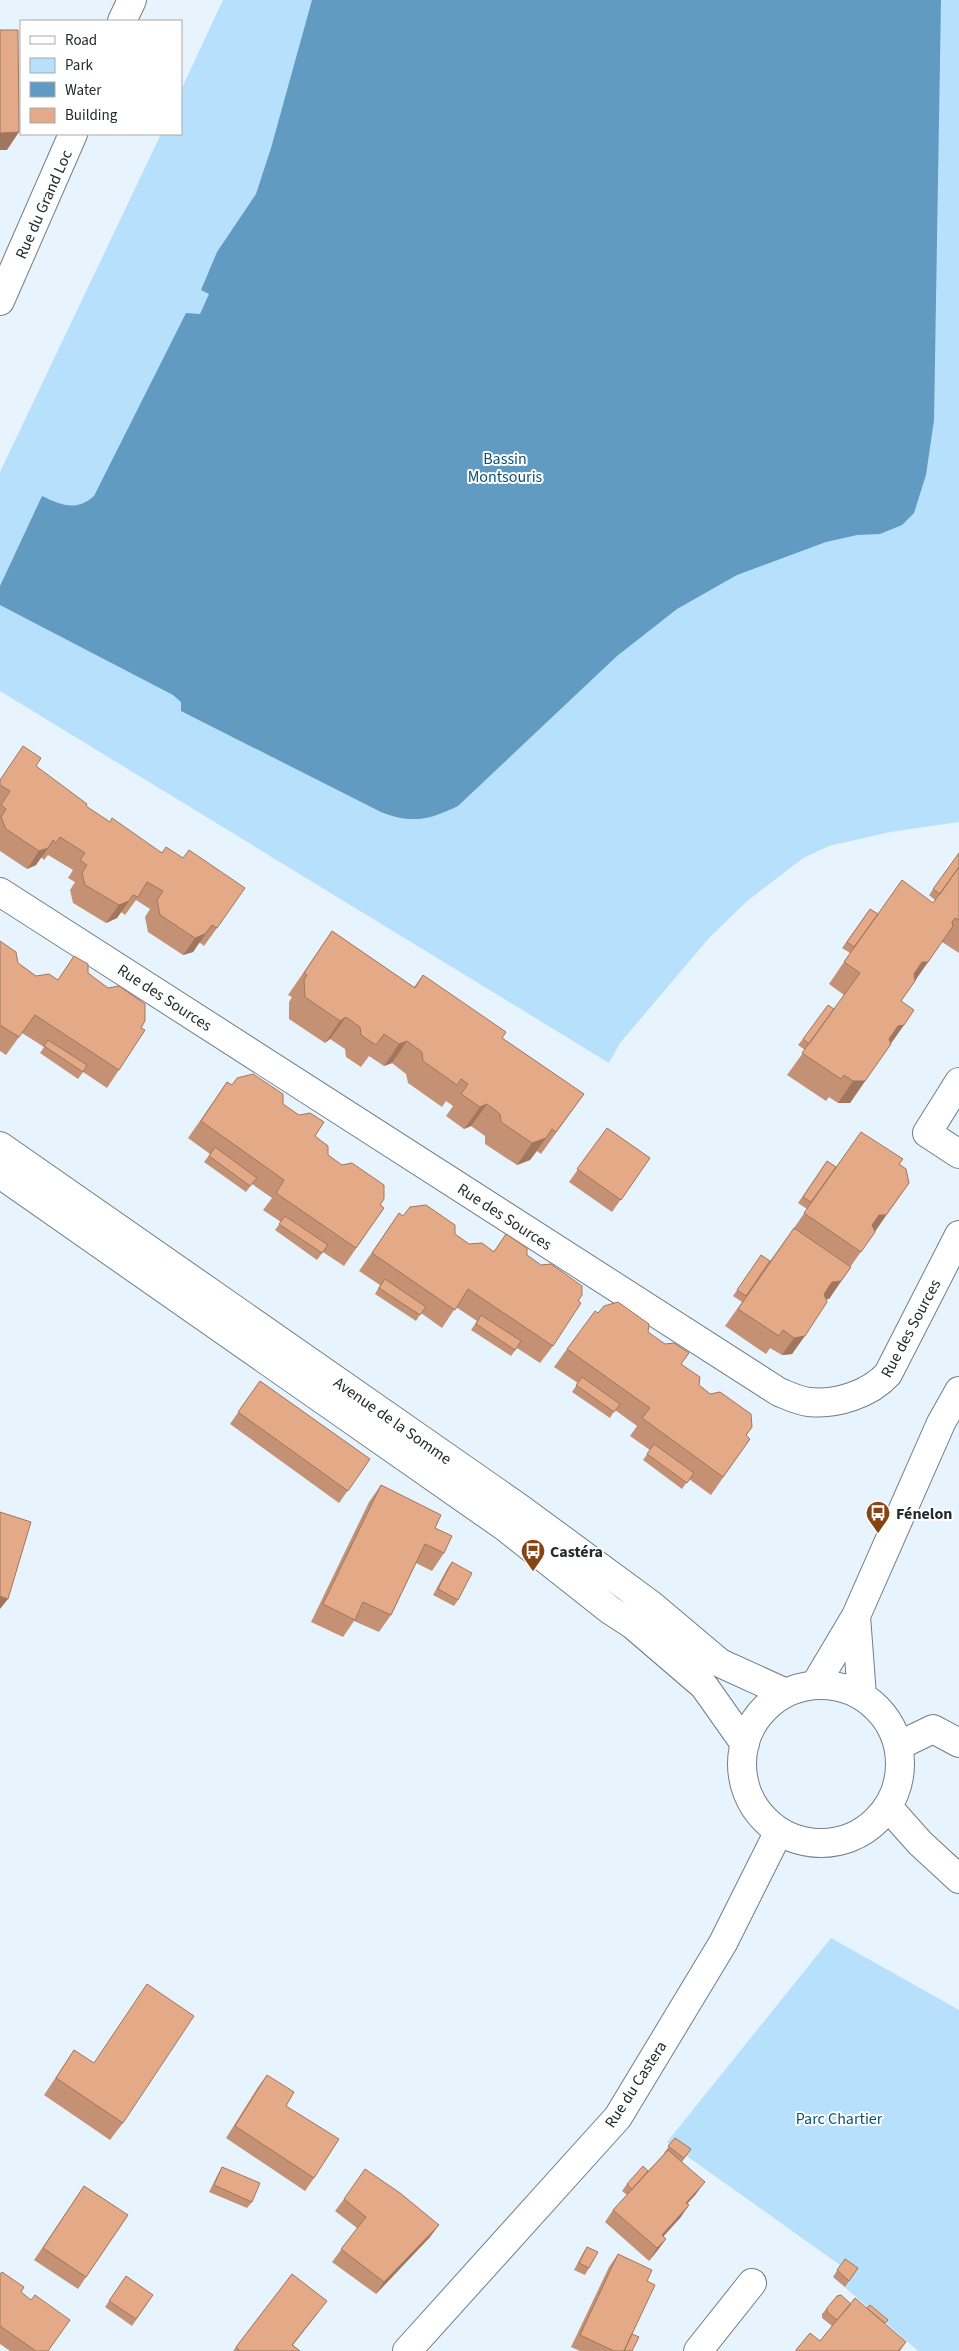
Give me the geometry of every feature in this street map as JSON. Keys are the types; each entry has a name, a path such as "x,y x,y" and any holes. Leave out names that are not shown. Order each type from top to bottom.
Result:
{"street":[{"path":"122,20 132,0"},
{"name":"Rue du Grand Loc","path":"0,301 73,135"},
{"name":"Rue des Sources","path":"0,892 779,1392 808,1402 837,1402 879,1385 888,1374 959,1235"},
{"path":"959,1082 927,1133 959,1154"},
{"name":"Avenue de la Somme","path":"0,1146 518,1507 650,1604 720,1662 786,1693"},
{"name":"Avenue de la Somme","path":"0,1174 557,1566 610,1610 633,1625 704,1686 745,1744"},
{"path":"815,1685 856,1616 941,1423 959,1391"},
{"path":"856,1616 862,1696"},
{"path":"815,1685 839,1686 862,1696 881,1712 894,1732 898,1746 900,1767 897,1788 888,1807 872,1825 850,1838 826,1843 802,1841 779,1831 760,1814 748,1793 742,1769 745,1744 753,1724 762,1712 786,1693 815,1685"},
{"path":"898,1746 933,1728 959,1743"},
{"path":"888,1807 920,1843 959,1878"},
{"name":"Rue du Castera","path":"407,2351 618,2117 723,1943 779,1831"},
{"path":"698,2351 752,2283"}],"green space":[{"name":"Bassin Montsouris","path":"223,0 959,0 959,822 890,832 829,846 803,858 746,902 709,938 620,1043 609,1063 0,691 0,472 161,135 182,135 182,88"},
{"name":"Parc Chartier","path":"831,1938 959,2010 959,2351 918,2351 833,2277 840,2265 667,2142"}],"water":[{"name":"Bassin Montsouris","path":"312,0 941,0 934,420 926,475 914,513 902,525 880,534 857,535 826,542 737,575 677,609 617,656 458,806 438,815 420,819 402,818 381,812 181,711 181,702 173,695 0,605 0,586 42,496 62,504 75,505 81,504 94,496 186,313 200,314 209,294 201,290 217,252 256,194 271,148"}],"building":[{"path":"0,30 18,30 19,132 0,133"},
{"path":"23,746 41,758 36,766 87,804 86,806 110,822 112,818 162,853 166,847 183,858 189,850 245,888 217,928 212,925 205,934 195,938 160,915 157,900 163,891 147,882 138,897 133,895 129,901 119,905 85,885 82,873 87,865 80,860 85,853 60,837 56,843 53,840 48,848 39,851 6,829 1,817 6,809 1,805 10,791 0,785 0,780"},
{"path":"959,853 959,867 940,894 933,889"},
{"path":"959,867 959,920 955,918 952,922 953,926 928,962 922,962 914,974 915,981 901,1001 914,1010 904,1025 898,1026 889,1039 891,1044 865,1081 853,1081 844,1075 841,1079 802,1053 860,973 844,962 902,880 933,903"},
{"path":"870,909 878,914 854,947 847,942"},
{"path":"332,931 415,988 423,975 506,1032 502,1038 584,1094 556,1132 552,1129 546,1138 532,1143 501,1122 500,1114 487,1104 480,1107 461,1094 468,1084 461,1079 457,1085 423,1061 422,1052 407,1041 399,1044 384,1034 376,1045 361,1035 360,1027 346,1017 340,1021 305,997 304,980 307,975 304,973"},
{"path":"0,941 16,952 18,963 36,976 49,974 58,980 74,956 88,964 88,973 108,988 119,986 145,1004 145,1021 141,1028 145,1030 119,1070 35,1015 19,1037 0,1025"},
{"path":"828,1005 834,1009 809,1044 803,1039"},
{"path":"48,1040 87,1065 83,1072 44,1046"},
{"path":"253,1074 283,1094 283,1104 299,1115 310,1113 324,1122 315,1136 328,1146 328,1155 342,1165 352,1163 384,1185 384,1199 380,1205 384,1208 356,1248 276,1193 284,1180 201,1121 227,1082 232,1085 237,1078"},
{"path":"607,1128 650,1158 621,1200 577,1169"},
{"path":"861,1132 903,1159 899,1164 906,1169 909,1183 886,1215 879,1215 872,1225 875,1232 861,1252 804,1213"},
{"path":"215,1147 257,1178 250,1186 209,1156"},
{"path":"827,1161 836,1167 811,1202 803,1197"},
{"path":"426,1205 455,1225 455,1234 469,1244 482,1243 494,1252 506,1234 527,1248 527,1255 541,1265 551,1264 582,1286 582,1295 578,1301 581,1303 553,1346 468,1289 455,1310 372,1253 399,1213 403,1216 410,1207"},
{"path":"285,1216 328,1245 322,1253 279,1224"},
{"path":"794,1228 851,1267 841,1281 832,1282 824,1294 827,1302 805,1336 794,1338 783,1330 779,1336 738,1309"},
{"path":"761,1255 770,1261 746,1296 737,1290"},
{"path":"385,1279 426,1307 420,1315 379,1288"},
{"path":"618,1302 649,1324 648,1332 665,1344 674,1343 689,1353 681,1364 700,1377 699,1385 710,1394 720,1392 751,1414 752,1427 746,1435 750,1439 723,1477 642,1418 650,1408 567,1349 595,1311 598,1313 604,1306"},
{"path":"481,1315 521,1341 515,1350 476,1324"},
{"path":"582,1377 620,1404 614,1412 576,1385"},
{"path":"260,1381 370,1459 348,1491 238,1412"},
{"path":"654,1444 694,1473 687,1483 647,1454"},
{"path":"381,1485 441,1515 435,1528 452,1536 444,1553 425,1544 391,1615 363,1602 355,1620 323,1604"},
{"path":"0,1512 31,1522 8,1599 0,1596"},
{"path":"452,1562 472,1573 458,1600 438,1589"},
{"path":"147,1984 194,2016 123,2123 56,2078 74,2050 94,2063"},
{"path":"267,2075 294,2092 286,2106 339,2139 314,2178 235,2126"},
{"path":"675,2138 691,2149 684,2158 668,2146"},
{"path":"668,2150 705,2182 686,2203 689,2205 662,2235 666,2239 657,2248 613,2210"},
{"path":"643,2166 648,2171 632,2189 627,2184"},
{"path":"222,2167 260,2183 252,2202 214,2185"},
{"path":"365,2169 400,2193 439,2225 384,2282 341,2249 366,2217 344,2199"},
{"path":"84,2186 128,2215 86,2277 43,2248"},
{"path":"587,2247 598,2252 589,2268 579,2263"},
{"path":"618,2254 652,2270 647,2281 655,2285 624,2351 614,2351 580,2335"},
{"path":"845,2259 858,2268 849,2281 837,2270"},
{"path":"2,2272 24,2287 21,2292 31,2300 35,2295 70,2320 48,2351 36,2351 0,2326 0,2274"},
{"path":"292,2274 327,2301 292,2345 300,2351 240,2351 236,2347"},
{"path":"126,2276 153,2295 136,2319 109,2301"},
{"path":"841,2295 851,2304 837,2320 827,2312 827,2308 837,2296"},
{"path":"855,2298 906,2342 898,2351 796,2350 810,2333 820,2341"},
{"path":"870,2305 888,2320 885,2323 867,2308"},
{"path":"632,2334 639,2337 632,2351 624,2351"}],"place":[{"name":"Fénelon","path":"878,1534"},
{"name":"Castéra","path":"533,1572"}]}
